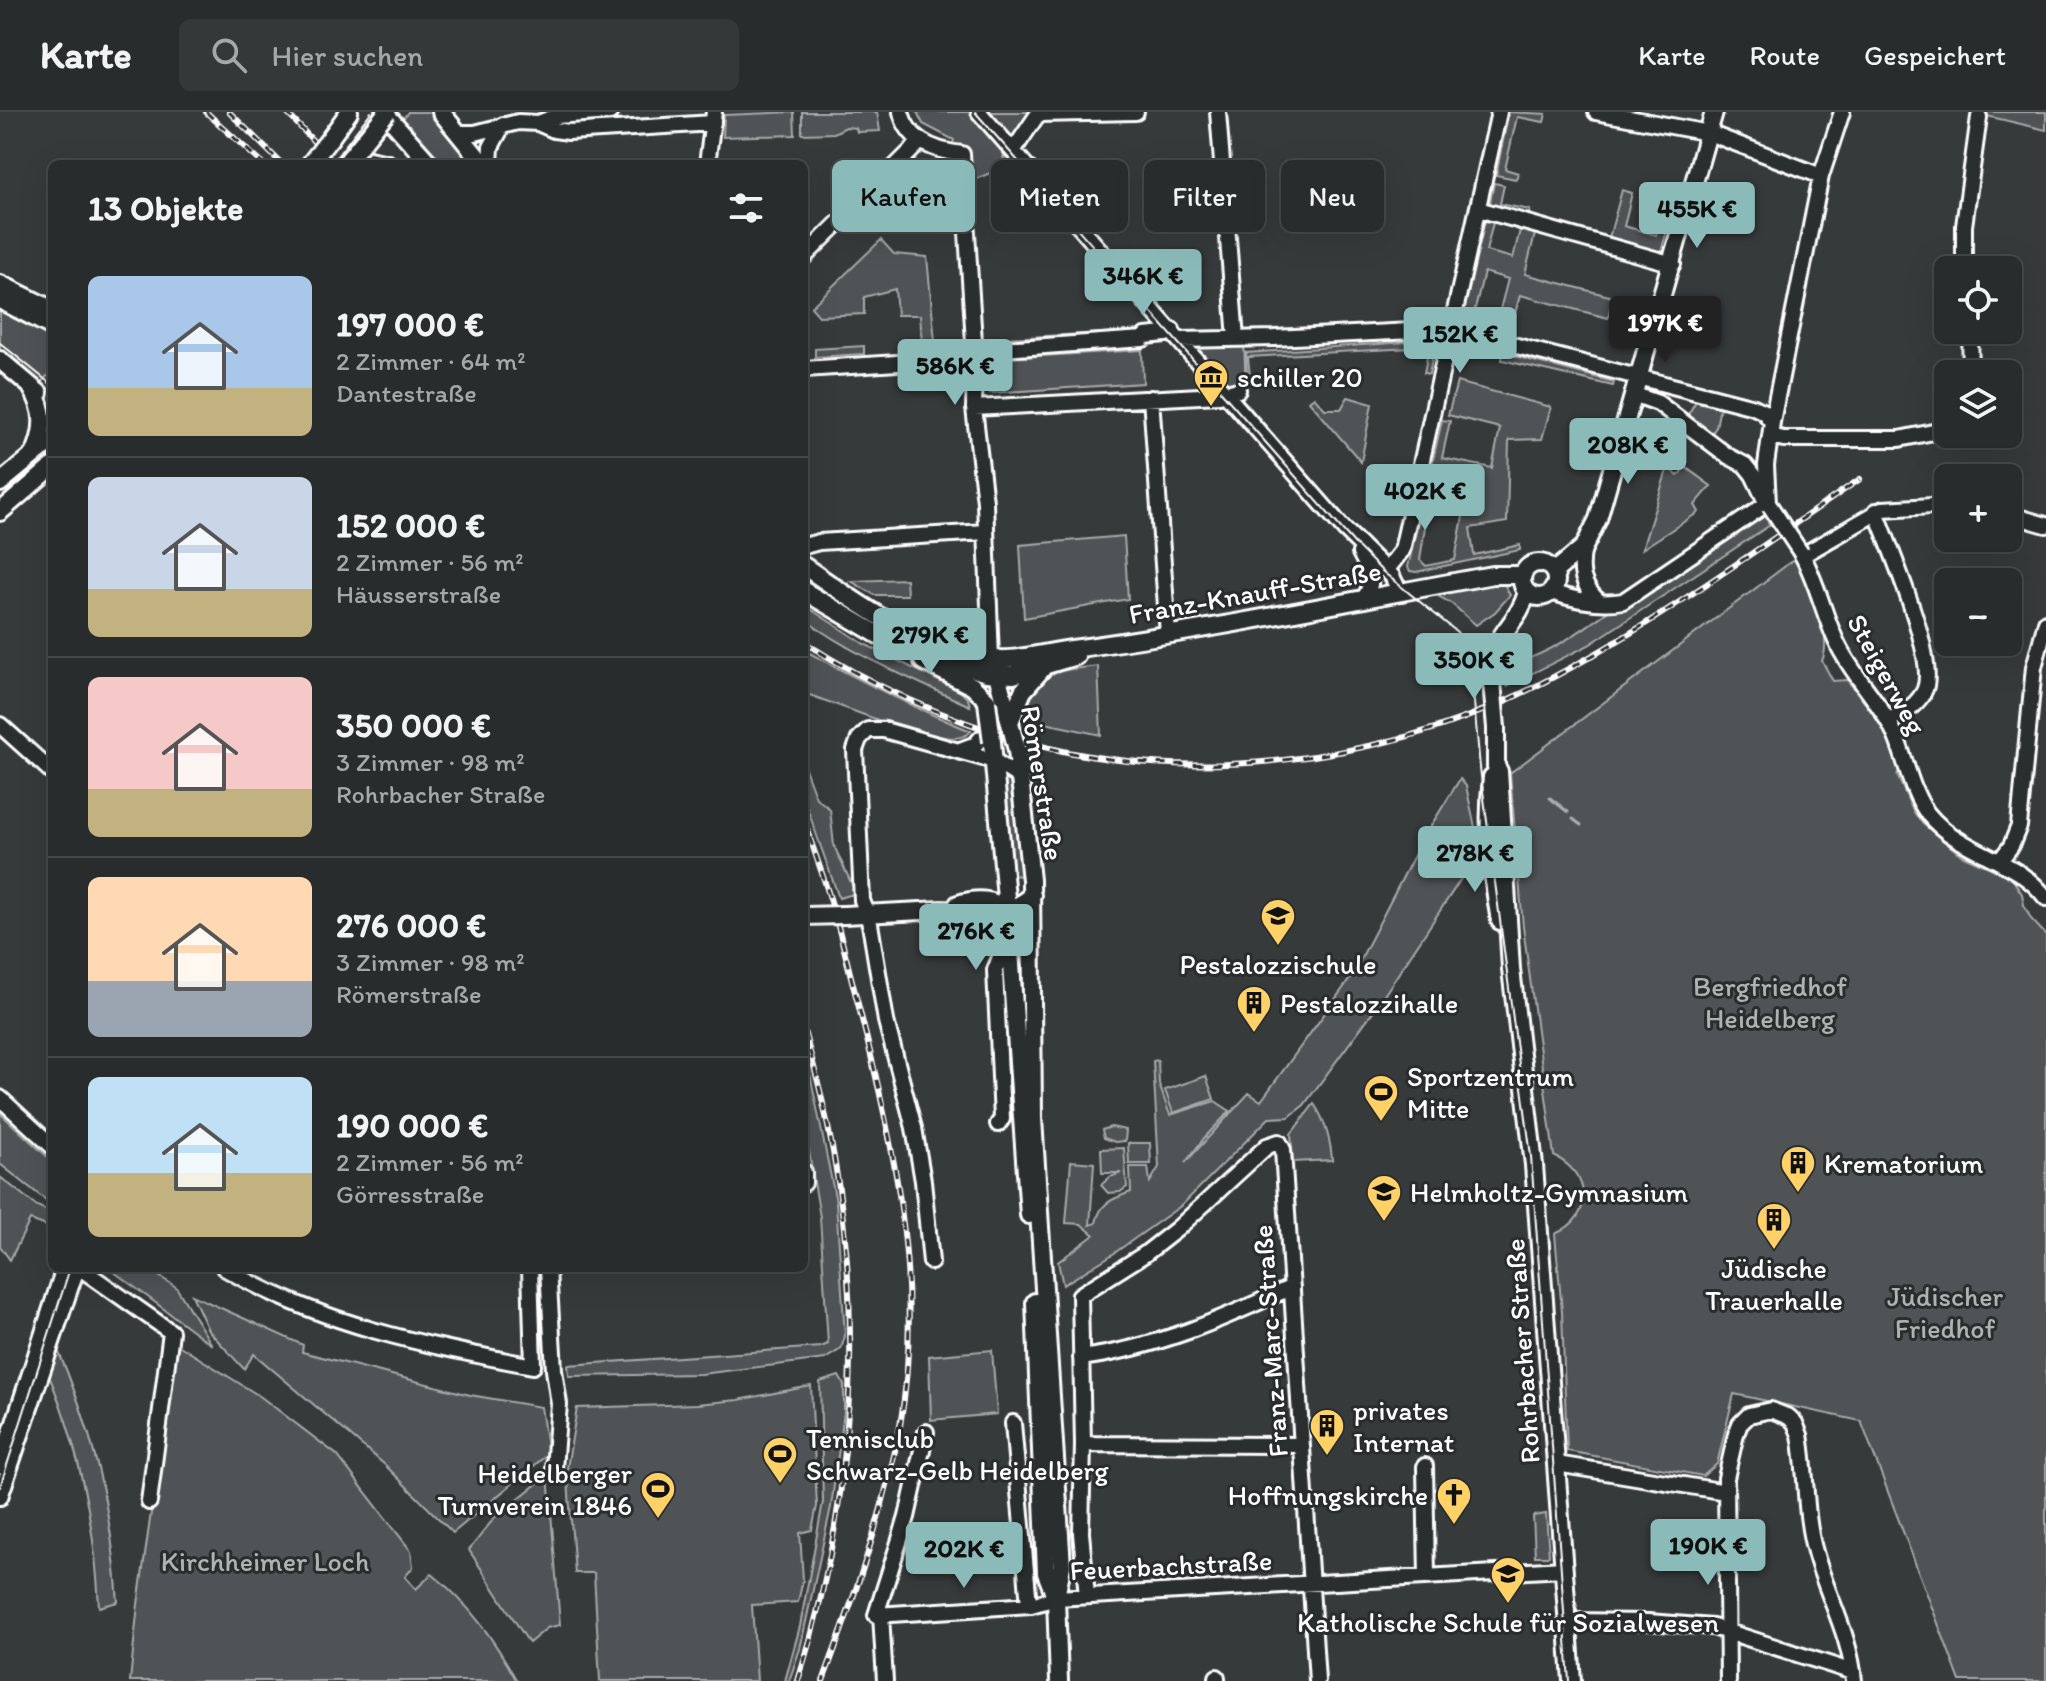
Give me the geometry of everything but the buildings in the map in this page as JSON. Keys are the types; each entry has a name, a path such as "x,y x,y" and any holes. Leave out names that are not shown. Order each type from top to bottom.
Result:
{"main road":[{"path":"331,112 331,137"},
{"path":"313,160 349,112"},
{"path":"348,160 386,112 427,160"},
{"path":"441,112 480,160"},
{"path":"1554,572 1584,547 1598,519 1714,112"},
{"path":"0,284 48,308"},
{"path":"4,302 48,325"},
{"path":"0,360 48,400"},
{"path":"31,387 43,408 42,431 34,455"},
{"path":"0,483 48,443"},
{"path":"0,512 48,470"},
{"path":"1536,564 1548,566 1554,572 1556,584 1540,594 1522,584 1527,568 1536,564"},
{"path":"808,569 891,622 992,669"},
{"name":"Franz-Knauff-Straße","path":"992,669 1015,659 1493,575 1523,575"},
{"path":"808,593 887,640 992,669"},
{"name":"Rohrbacher Straße","path":"1540,594 1527,613 1513,622 1496,642 1491,670 1511,970 1534,1165 1572,1681"},
{"name":"Römerstraße","path":"887,640 972,686 987,701 1007,909 1034,1288 1046,1573 1056,1598"},
{"name":"Franz-Knauff-Straße","path":"992,669 1013,675 1043,668 1091,648"},
{"path":"1011,711 1031,680 1043,668"},
{"path":"987,701 992,669"},
{"name":"Römerstraße","path":"992,669 1011,711 1032,895 1033,1119 1062,1566 1056,1598 1059,1681"},
{"path":"808,916 941,910 994,912 1007,909 1032,895"},
{"path":"941,910 968,901 994,900 1019,916 1032,931"},
{"path":"962,911 991,928 1009,949"}],"street":[{"path":"459,133 475,133 503,125 538,123 557,116 610,112"},
{"path":"808,253 920,142 910,132 901,112"},
{"path":"979,112 1176,335 1233,392 1379,572 1400,593"},
{"path":"1013,151 1038,113 1136,112"},
{"path":"1218,112 1236,339"},
{"path":"1363,600 1379,572 1402,550 1499,112"},
{"path":"1596,112 1709,133 1821,176"},
{"path":"1540,594 1600,602 1623,601 1769,505 1766,474 1770,435 1821,176 1842,112"},
{"path":"1964,256 1964,226 1979,117"},
{"path":"538,123 569,132 713,118 708,160"},
{"path":"490,160 491,147 503,125"},
{"name":"Römerstraße","path":"920,142 962,154 974,355 974,408 986,532 992,669"},
{"path":"1478,209 1673,264"},
{"path":"808,369 1143,339 1145,336 1166,334 1236,339 1451,329 1760,409 1770,435"},
{"path":"974,408 1233,392"},
{"name":"Steigerweg","path":"1633,394 1658,403 1743,464 1753,475 1802,554 1817,585 1837,645 1888,721 1929,815 1967,847 2032,882 2046,898"},
{"path":"1151,398 1168,634"},
{"path":"1736,460 1770,435 1792,439 1893,439 1934,432"},
{"path":"1802,554 1876,511 1934,506"},
{"path":"1876,511 1905,589 1928,670 1926,687 1918,701 1888,721"},
{"path":"2022,518 2046,525"},
{"path":"808,545 986,532"},
{"path":"1584,547 1580,565 1583,581 1600,602"},
{"path":"1999,862 2011,846 2019,826 2034,667 2046,622"},
{"path":"0,725 48,768"},
{"path":"931,1262 918,1150 886,1021 862,900 855,750 859,739 868,730 884,730 994,761 1021,778"},
{"path":"960,750 976,744 988,734"},
{"path":"998,1124 1002,1119 995,970 1001,955 1009,949"},
{"path":"0,1098 48,1142"},
{"name":"Franz-Marc-Straße","path":"1081,1358 1080,1295 1145,1254 1177,1229 1267,1146 1274,1142 1282,1144 1317,1681"},
{"path":"0,1466 63,1272"},
{"path":"0,1497 77,1272"},
{"path":"84,1272 171,1332 149,1502"},
{"path":"232,1272 318,1313 367,1330 533,1366 530,1272"},
{"path":"548,1272 559,1404 554,1469"},
{"path":"1087,1596 1081,1533 1081,1358 1167,1341 1292,1287"},
{"path":"0,1409 17,1413"},
{"path":"1728,1681 1726,1492 1729,1463 1740,1424 1749,1415 1765,1410 1778,1411 1789,1417 1800,1435 1814,1551 1844,1630 1853,1676"},
{"path":"1013,1423 1029,1605"},
{"path":"885,1681 881,1615 876,1615 907,1517 926,1432"},
{"path":"1083,1444 1302,1445"},
{"path":"1557,1464 1726,1492"},
{"path":"1425,1466 1427,1577"},
{"name":"Feuerbachstraße","path":"881,1615 1029,1605 1056,1598 1564,1569"},
{"path":"1568,1621 1673,1623 1727,1631 1853,1676"}],"green space":[{"path":"408,112 431,112 468,160 440,160 403,119"},
{"path":"794,112 795,135 723,137 724,115"},
{"path":"802,112 877,112 880,131 857,132 856,128 846,127 834,133 802,134"},
{"path":"917,112 1035,112 1018,142 1003,157 1005,160 991,160 991,173 975,179 975,160 949,160 954,140 923,124"},
{"path":"1509,112 1546,114 1544,122 1517,117 1505,169 1518,173 1516,179 1496,175"},
{"path":"1970,112 2046,112 2046,130"},
{"path":"1494,183 1504,185 1500,204 1530,210 1528,217 1489,207"},
{"path":"1622,190 1632,193 1624,226 1656,235 1666,203 1674,206 1661,252 1609,238"},
{"path":"1485,221 1493,223 1486,251 1513,258 1520,230 1535,234 1525,274 1613,297 1608,318 1520,295 1511,329 1496,325 1508,279 1484,272 1472,321 1462,320"},
{"path":"881,240 894,254 927,257 936,352 923,353 920,315 897,315 895,289 864,297 864,314 819,316 811,307"},
{"path":"0,310 48,335 48,376 39,385 0,353"},
{"path":"1137,331 1137,336 987,346 987,339"},
{"path":"1436,340 1429,374 1424,373 1429,347 1248,357 1250,377 1247,378 1246,353"},
{"path":"1187,341 1244,342 1246,388 1231,392"},
{"path":"864,346 864,354 815,357 815,349"},
{"path":"1142,350 1143,383 990,393 988,359"},
{"path":"1503,353 1614,382 1613,386 1502,360"},
{"path":"1457,382 1551,407 1542,439 1509,440 1507,522 1470,528 1474,555 1520,545 1520,550 1410,571 1408,567 1419,518 1426,520 1420,560 1426,566 1455,560 1471,473 1440,467 1430,510 1422,508 1442,420 1450,421 1442,458 1492,468 1500,428 1448,415"},
{"path":"1314,397 1325,409 1341,409 1348,397 1372,404 1361,462 1309,401"},
{"path":"1696,401 1720,407 1716,427 1710,436 1686,418"},
{"path":"1668,467 1678,476 1685,467 1711,486 1695,505 1699,512 1642,549"},
{"path":"1760,509 1770,525 1589,645 1507,686 1505,666 1540,654 1570,638"},
{"path":"1124,536 1128,599 1024,618 1020,545"},
{"name":"Bergfriedhof Heidelberg","path":"1796,558 1822,623 1825,650 1822,661 1833,681 1847,680 1882,725 1900,770 1897,775 1913,811 1923,824 1961,855 2011,877 2022,894 2031,919 2046,935 2046,1681 1960,1681 1861,1421 1734,1394 1717,1464 1703,1476 1567,1451 1562,1312 1555,1234 1568,1227 1577,1217 1583,1195 1575,1173 1554,1156 1523,927 1510,773"},
{"path":"906,579 907,595 875,595 851,581"},
{"path":"1503,582 1510,595 1495,612 1476,625 1451,603 1436,595"},
{"path":"808,608 864,644 961,692 970,706 884,667 808,622"},
{"path":"976,611 977,625 970,636 964,638 915,617 914,612"},
{"path":"808,652 886,693 971,731 953,738 878,720 808,694"},
{"path":"1098,666 1101,735 1026,719 1034,691 1048,676 1070,669"},
{"path":"1003,773 1010,783 1023,876 1011,875"},
{"path":"808,777 816,798 830,809 834,846 854,889 854,894 839,898 808,810"},
{"path":"1460,779 1466,786 1480,850 1377,1006 1304,1105 1289,1117 1269,1118 1182,1205 1063,1285 1058,1262 1094,1235 1081,1224 1066,1223 1071,1161 1094,1163 1090,1225 1096,1223 1108,1202 1131,1192 1130,1167 1148,1167 1150,1182 1159,1167 1153,1061 1158,1060 1159,1084 1170,1115 1215,1101 1230,1111 1185,1163 1249,1093 1261,1101 1352,976 1422,840"},
{"path":"808,1064 836,1202 845,1336 841,1349 825,1359 701,1374 569,1376 568,1365 821,1347 828,1344 820,1217 808,1146"},
{"path":"1206,1076 1214,1099 1173,1113 1165,1090"},
{"path":"1314,1104 1327,1131 1332,1160 1293,1162 1291,1134"},
{"path":"0,1113 48,1157 48,1202 0,1164"},
{"path":"1111,1127 1126,1130 1125,1141 1115,1142 1104,1138 1102,1130"},
{"path":"1128,1143 1150,1143 1151,1164 1129,1164"},
{"path":"1124,1148 1127,1187 1120,1192 1108,1193 1101,1185 1121,1173 1102,1173 1101,1149"},
{"path":"0,1177 48,1211 48,1227 30,1220 10,1260 0,1246"},
{"path":"114,1272 152,1272 176,1287 212,1345"},
{"path":"192,1295 303,1345 302,1352 470,1395 541,1407 548,1454 453,1533 385,1465 254,1354 244,1369 208,1330"},
{"path":"53,1339 89,1436 111,1533 118,1602 99,1607 94,1544 83,1483 66,1423 44,1364"},
{"name":"Kirchheimer Loch","path":"175,1343 261,1397 337,1455 411,1551 413,1567 405,1577 416,1589 432,1574 458,1597 500,1651 517,1681 130,1681"},
{"path":"992,1350 997,1414 931,1420 929,1356"},
{"path":"839,1376 844,1385 844,1412 831,1507 800,1649 789,1681 785,1681 800,1626 823,1502 820,1382"},
{"name":"Heidelberger Turnverein 1846","path":"811,1386 817,1506 812,1530 800,1533 803,1580 798,1602 752,1605 757,1681 600,1681 594,1573 575,1573 567,1468 577,1408 697,1404 738,1400"},
{"path":"548,1475 560,1625 547,1628 529,1643 469,1550 495,1517"},
{"path":"1546,1514 1549,1556 1535,1556 1533,1516"}],"waterway":[{"path":"1550,798 1568,812"},
{"path":"1573,819 1581,825"}],"tram line":[{"path":"334,160 371,112"},
{"path":"975,112 1355,544 1382,571 1457,632 1470,658 1480,768 1531,1156 1569,1681"},
{"path":"0,343 48,382"},
{"path":"0,1487 69,1272"}],"railway":[{"path":"206,112 259,160"},
{"path":"229,112 278,160"},
{"path":"286,112 331,160"},
{"path":"808,645 888,690 948,716 1041,746 1098,757 1159,763 1221,764 1284,760 1346,751 1406,737 1464,718 1563,672 1650,621 1860,479"},
{"path":"808,832 835,916 893,1157 907,1264 909,1318 907,1372 900,1426 886,1491 823,1681"},
{"path":"798,1681 820,1601 836,1520 846,1438 850,1356 848,1274 839,1192 825,1111 808,1046"}],"place":[{"name":"schiller 20","path":"1211,408"},
{"name":"Pestalozzischule","path":"1278,947"},
{"name":"Pestalozzihalle","path":"1254,1034"},
{"name":"Sportzentrum Mitte","path":"1381,1123"},
{"name":"Krematorium","path":"1798,1194"},
{"name":"Helmholtz-Gymnasium","path":"1384,1223"},
{"name":"Jüdische Trauerhalle","path":"1774,1251"},
{"name":"privates Internat","path":"1327,1457"},
{"name":"Tennisclub Schwarz-Gelb Heidelberg","path":"780,1485"},
{"name":"Heidelberger Turnverein 1846","path":"658,1520"},
{"name":"Hoffnungskirche","path":"1454,1526"},
{"name":"Katholische Schule für Sozialwesen","path":"1508,1605"}],"park label":[{"name":"Jüdischer Friedhof","path":"1945,1312"}]}
